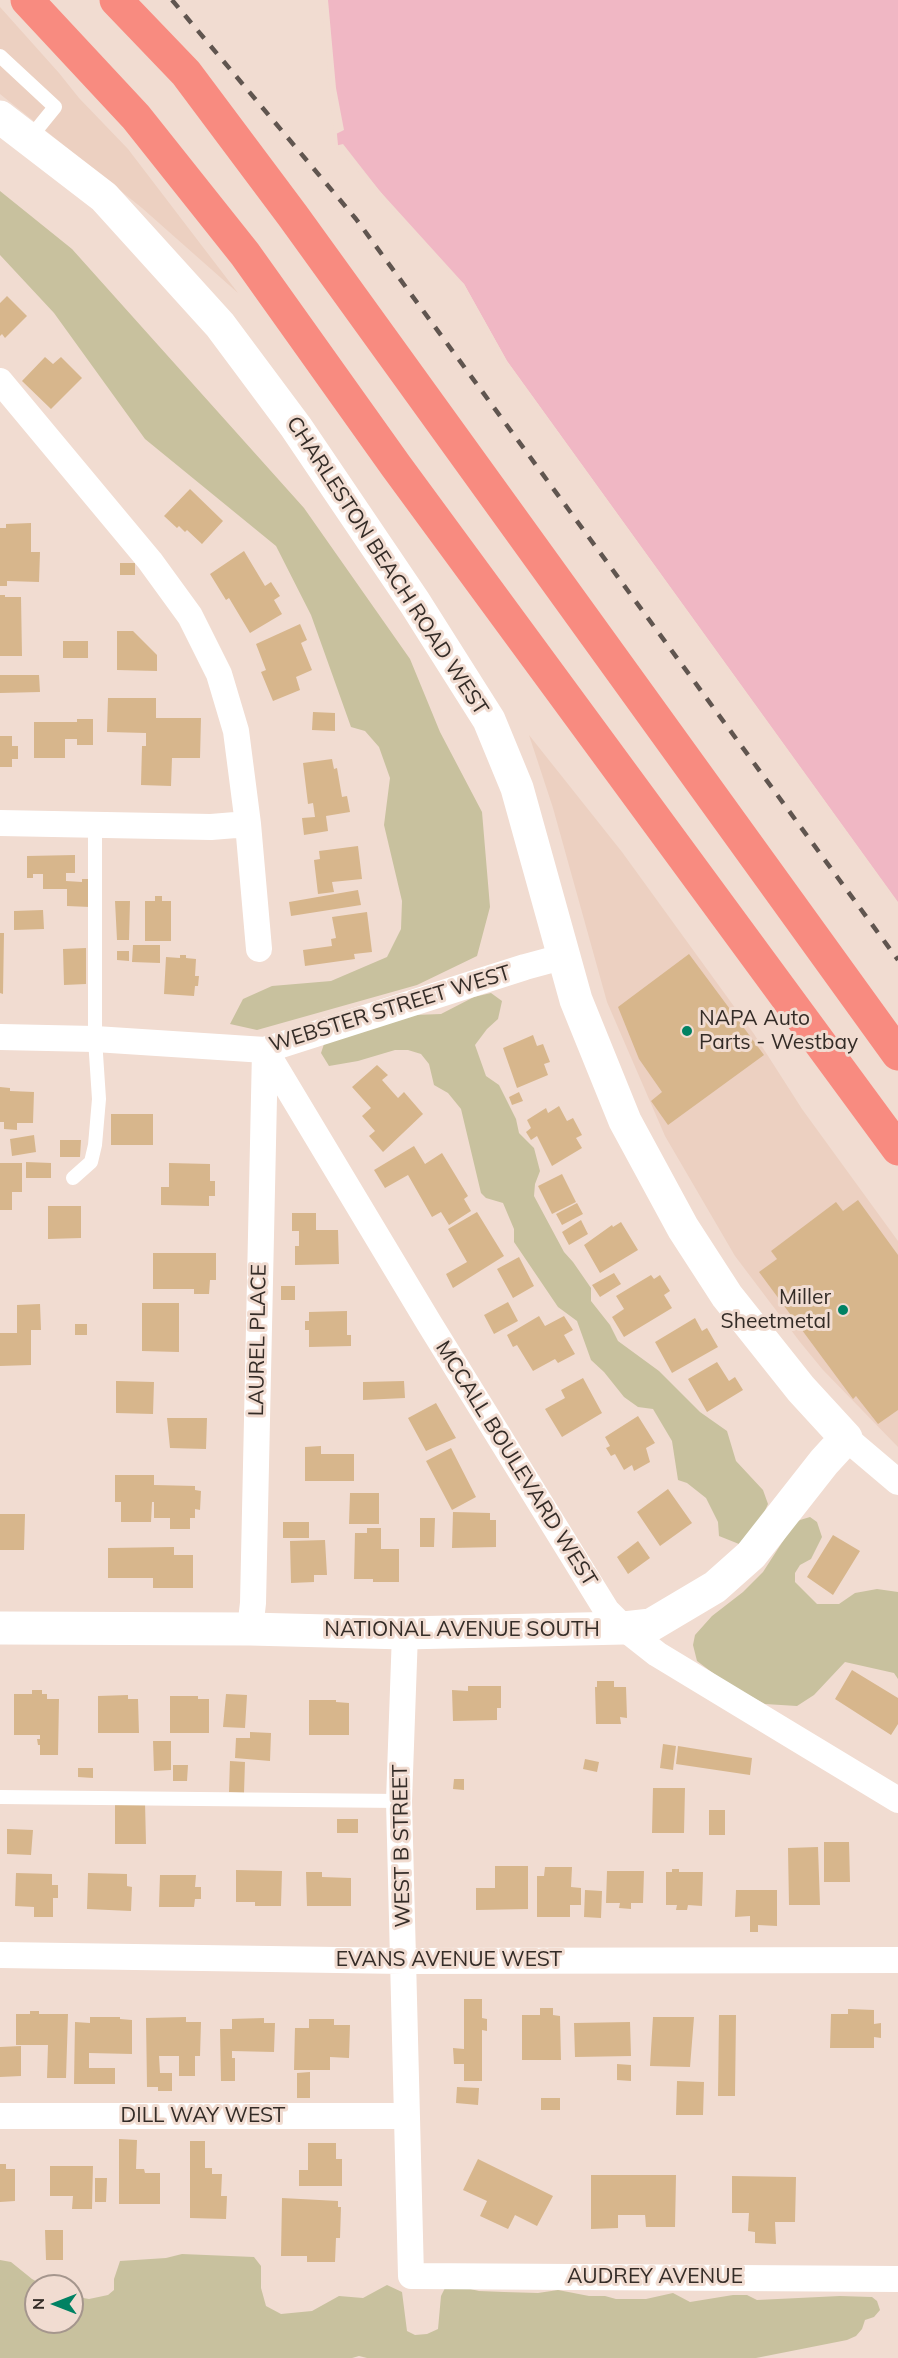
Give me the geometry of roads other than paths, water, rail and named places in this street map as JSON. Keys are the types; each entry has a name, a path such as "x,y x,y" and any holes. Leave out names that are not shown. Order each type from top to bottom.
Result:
{"highway":[{"path":"27,0 136,117 245,254 403,475 898,1149"},
{"path":"116,0 186,73 293,216 898,1054"}],"main road":[{"name":"CHARLESTON BEACH ROAD WEST","path":"0,117 104,197 220,325 296,427 415,603 489,720 513,778 576,1000 612,1092 649,1168 683,1228 727,1296 801,1389 846,1438"},
{"name":"NATIONAL AVENUE SOUTH","path":"0,1628 250,1629 405,1633 624,1628 651,1625 715,1587 751,1555 824,1462 846,1438"}],"street":[{"path":"0,381 150,561 190,616 219,674 236,731 260,949"},
{"path":"0,823 211,827 248,824"},
{"name":"WEBSTER STREET WEST","path":"0,1037 95,1039 265,1050 562,957"},
{"name":"MCCALL BOULEVARD WEST","path":"265,1050 423,1313 607,1611 624,1628 657,1654 898,1800"},
{"name":"LAUREL PLACE","path":"250,1629 253,1603 265,1050"},
{"name":"CHARLESTON BEACH ROAD WEST","path":"846,1438 898,1482"},
{"name":"WEST B STREET","path":"405,1633 399,1801 411,2276"},
{"name":"EVANS AVENUE WEST","path":"0,1955 404,1961 898,1960"},
{"name":"DILL WAY WEST","path":"0,2116 406,2116"},
{"name":"AUDREY AVENUE","path":"411,2276 898,2279"}],"lane":[{"path":"0,56 55,107 29,139"},
{"path":"74,1178 91,1162 95,1145 99,1099 95,1039 95,825"},
{"path":"0,1797 399,1801"}],"railway":[{"path":"172,0 356,219 898,960"}],"place":[{"name":"NAPA Auto Parts - Westbay","path":"687,1031"},
{"name":"Miller Sheetmetal","path":"843,1310"}]}
